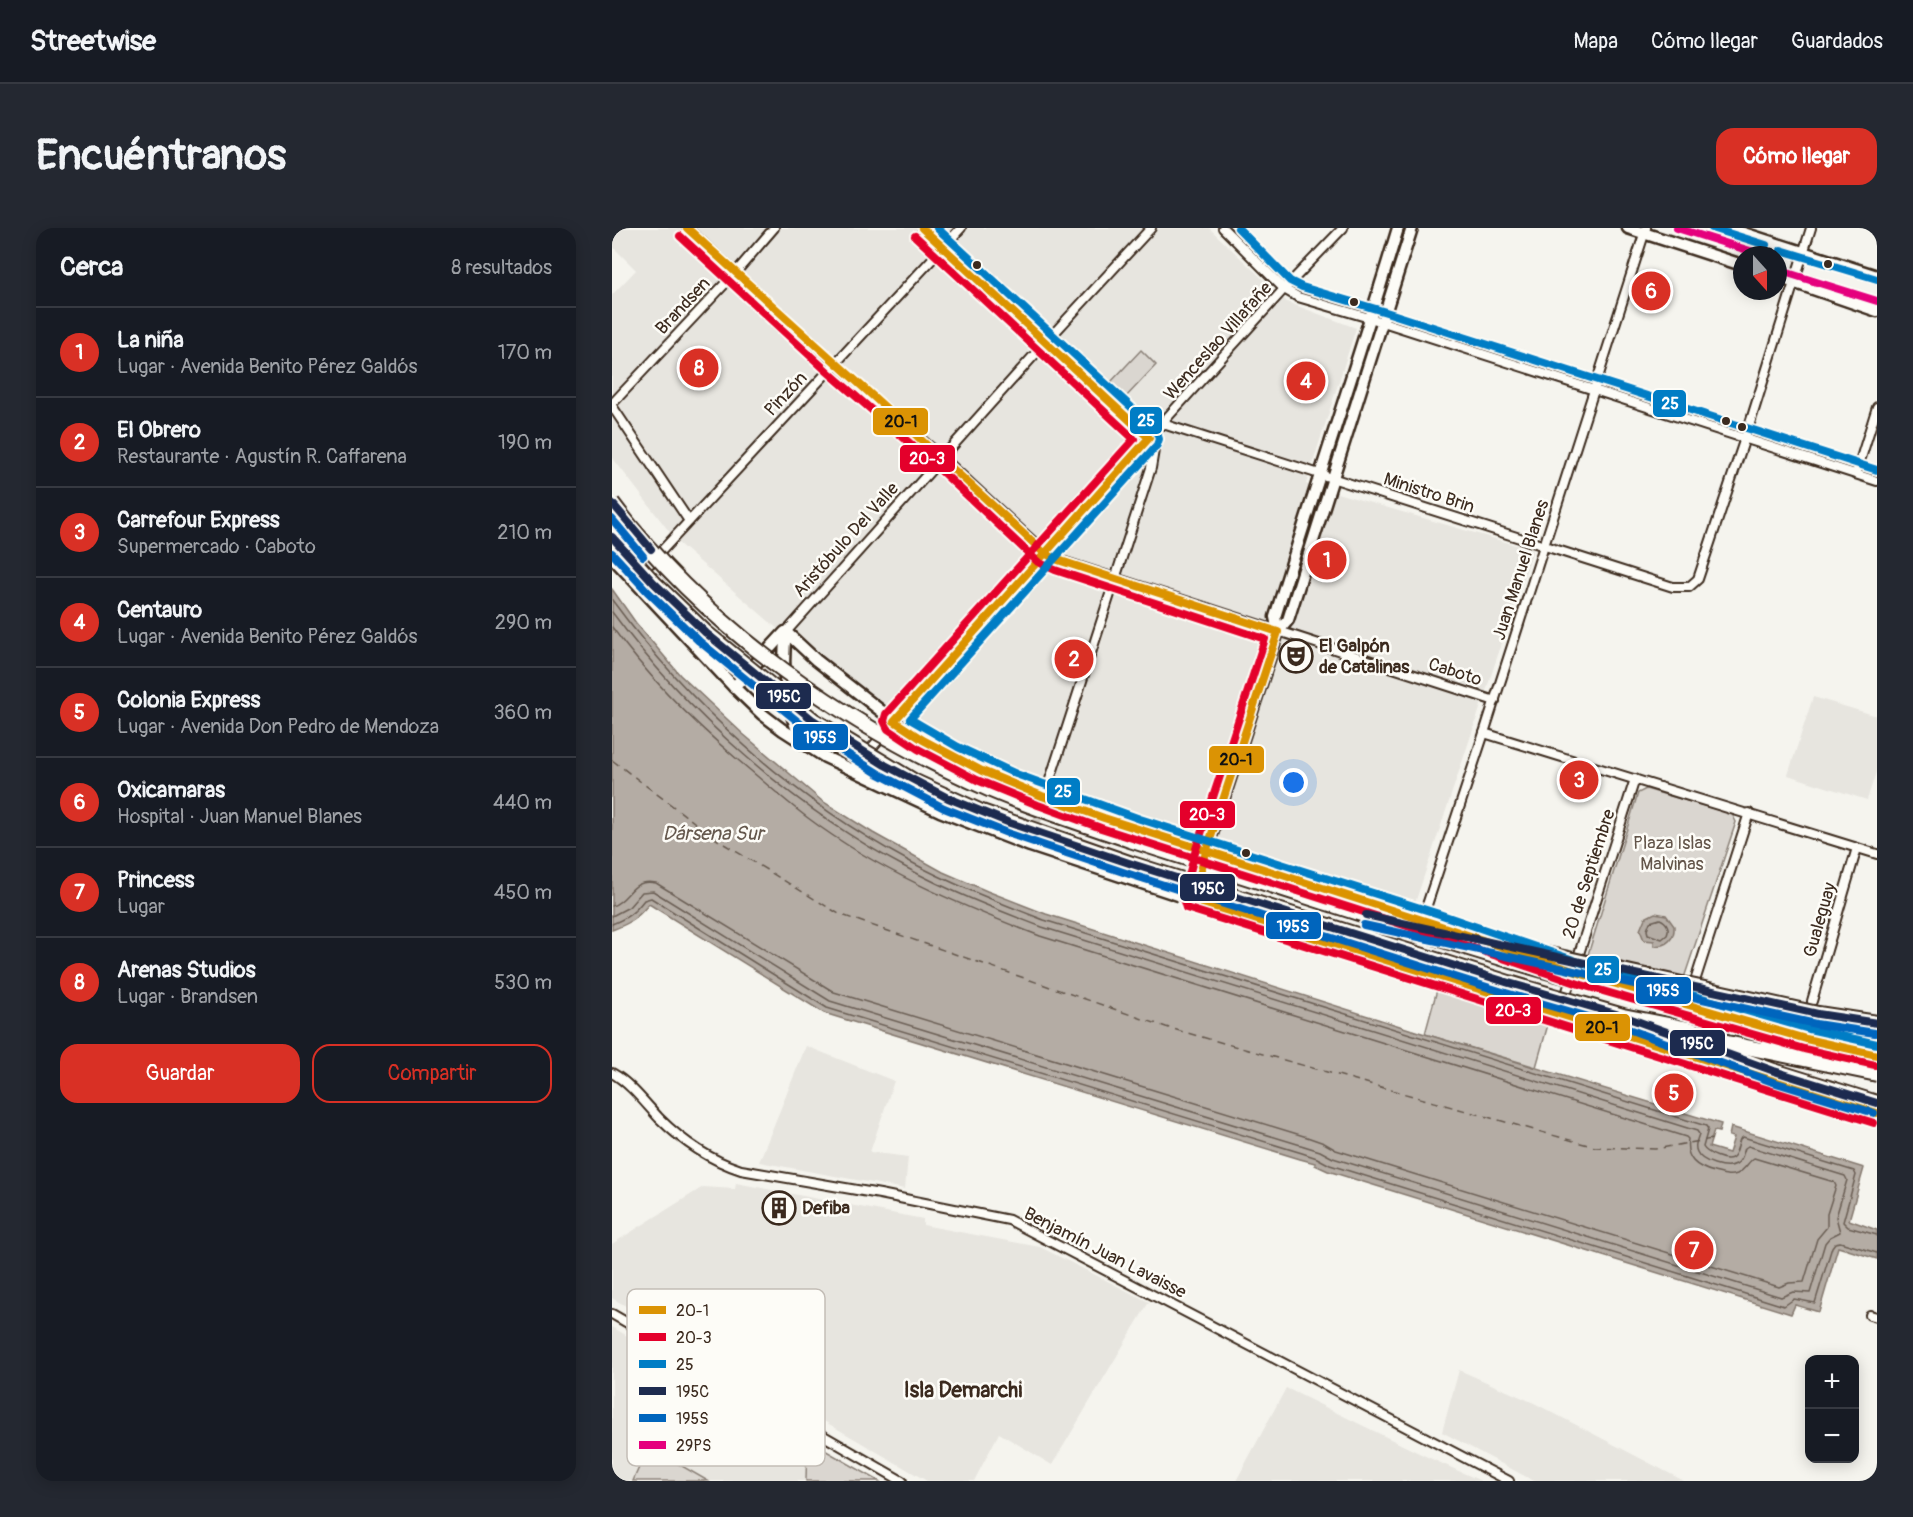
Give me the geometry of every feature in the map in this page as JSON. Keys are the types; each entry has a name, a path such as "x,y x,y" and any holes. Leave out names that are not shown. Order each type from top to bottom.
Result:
{"highway":[{"path":"612,504 669,569 728,624 791,675 887,737 965,778 1093,828 1444,940 1586,982 1762,1022 1877,1042"},
{"path":"612,537 654,583 706,633 813,720 885,765 948,798 1010,823 1132,864 1509,983 1623,1016 1774,1071 1877,1103"},
{"path":"1358,913 1815,1007 1877,1023"},
{"path":"1623,1016 1877,1062"},
{"path":"1689,1029 1727,1043 1877,1074"}],"main road":[{"path":"1278,632 1275,617 1398,228"},
{"path":"1206,852 1278,632 1288,620 1412,228"},
{"path":"1628,228 1645,230 1733,262"},
{"path":"1728,228 1877,276"},
{"path":"1787,280 1877,311"},
{"path":"612,557 762,714 803,744 852,770 940,811 1030,846 1193,900 1877,1113"},
{"path":"786,632 816,660 894,721 930,746 994,777 1044,798 1422,920"},
{"path":"786,632 784,678 794,723 803,744"},
{"name":"Aristóbulo Del Valle","path":"734,687 786,632"}],"street":[{"name":"Caboto","path":"687,228 835,364 943,458 1044,553 1115,579 1495,701"},
{"name":"Brandsen","path":"612,405 774,228"},
{"path":"922,228 1149,438 1154,450 1151,468 1044,798"},
{"name":"Pinzón","path":"634,582 961,228"},
{"name":"Aristóbulo Del Valle","path":"786,632 1151,228"},
{"path":"1223,228 1284,289 1298,297 1383,322 1877,481"},
{"name":"Wenceslao Villafañe","path":"852,770 1044,553 1284,289 1343,228"},
{"path":"1744,439 1811,228"},
{"name":"Juan Manuel Blanes","path":"1422,920 1495,701 1645,230"},
{"path":"612,405 689,521"},
{"path":"1856,474 1877,407"},
{"name":"Ministro Brin","path":"1163,424 1673,587 1687,587 1693,585 1698,579 1744,439"},
{"path":"1484,733 1877,854"},
{"name":"20 de Septiembre","path":"1560,1013 1635,779"},
{"path":"1696,978 1749,813"},
{"name":"Gualeguay","path":"1815,1007 1857,848"},
{"name":"Benjamín Juan Lavaisse","path":"612,1073 674,1132 722,1163 741,1170 880,1194 1009,1220 1509,1481"},
{"path":"612,1314 627,1323"},
{"path":"825,1437 902,1481"}],"shaded area":[{"path":"612,228 1209,228 1287,302 1356,328 1306,484 1533,550 1414,906 1045,790 900,722 779,630 678,543 612,457 612,295 636,270 612,246"},
{"path":"1813,697 1877,716 1877,769 1867,800 1788,775"},
{"path":"806,1046 894,1081 870,1152 908,1157 905,1189 759,1162"},
{"name":"Defiba","path":"736,1183 923,1219 923,1225 1040,1247 1149,1302 1052,1465 999,1433 974,1481 927,1481 825,1422 825,1289 627,1289 627,1307 612,1298 612,1244 703,1187 735,1189"},
{"path":"612,1327 627,1336 627,1466 806,1466 806,1481 612,1481"},
{"path":"1459,1370 1534,1403 1684,1481 1534,1481 1442,1432"},
{"path":"1286,1388 1423,1455 1481,1481 1236,1481"}],"green space":[{"path":"1141,350 1156,365 1125,398 1110,383"},
{"name":"Plaza Islas Malvinas","path":"1646,789 1732,814 1736,822 1683,981 1586,961 1638,793"},
{"path":"1438,986 1549,1021 1536,1067 1425,1034"},
{"path":"825,1450 879,1481 806,1481 806,1466 825,1466"},
{"path":"640,1466 682,1466 708,1481 633,1481"}],"water":[{"name":"Dársena Sur","path":"612,589 636,623 680,675 743,734 822,801 943,872 1046,914 1425,1034 1721,1124 1719,1132 1714,1131 1709,1147 1729,1153 1734,1137 1729,1136 1731,1127 1864,1168 1849,1220 1877,1230 1877,1259 1838,1247 1819,1312 1795,1305 1791,1314 1328,1171 1315,1163 824,1013 649,904 633,920 612,930"},
{"path":"1655,913 1666,915 1674,926 1674,931 1669,941 1663,945 1654,946 1654,941 1644,940 1640,930 1645,918"}],"ferry route":[{"path":"612,760 719,841 839,914 1166,1027 1595,1147 1655,1149 1712,1139"}],"tunnel":[{"path":"1030,846 1041,808"},
{"path":"1193,900 1205,857"},
{"path":"1409,967 1419,931"},
{"path":"1523,955 1582,974"},
{"path":"1674,1048 1694,984"},
{"path":"1790,1077 1809,1011"},
{"path":"1773,1029 1856,1052"}],"transit line":[{"name":"20-1","path":"687,228 1044,553 1058,560 1278,632 1206,852 1193,900 1877,1113"},
{"name":"20-1","path":"922,228 1149,438 894,721 923,740 982,771 1104,818 1435,924 1585,975 1806,1039 1877,1055"},
{"name":"25","path":"937,228 1156,430 1159,439 1157,445 910,719 958,747 1016,774 1140,819 1439,914 1588,965 1809,1029 1877,1044"},
{"name":"25","path":"1238,228 1290,281 1302,287 1877,470"},
{"name":"29PS","path":"1677,228 1734,246"},
{"name":"25","path":"1712,228 1766,245"},
{"name":"20-3","path":"680,236 828,372 936,466 1038,562 1055,570 1265,639 1196,849 1183,898 1186,908 1874,1123"},
{"name":"20-3","path":"915,236 1134,439 886,714 884,721 888,729 918,749 977,780 1101,828 1432,934 1582,985 1804,1049 1875,1065"},
{"name":"25","path":"1787,252 1877,279"},
{"name":"29PS","path":"1787,273 1877,301"},
{"name":"195C","path":"612,503 651,549"},
{"name":"195S","path":"612,519 643,556"},
{"name":"195C","path":"612,537 654,583 706,633 813,720 885,765 948,798 1010,823 1132,864 1509,983 1623,1016 1774,1071 1877,1103"},
{"name":"195S","path":"612,553 647,591 699,641 806,728 879,774 944,808 1007,833 1129,874 1506,993 1620,1026 1770,1081 1874,1113"},
{"name":"195C","path":"1366,915 1818,1014 1877,1023"},
{"name":"195S","path":"1364,925 1816,1024 1875,1033"}],"place":[{"name":"Oxicamaras","path":"1651,291"},
{"name":"Arenas Studios","path":"699,368"},
{"name":"Centauro","path":"1306,381"},
{"name":"La niña","path":"1327,560"},
{"name":"El Galpón de Catalinas","path":"1296,656"},
{"name":"El Obrero","path":"1074,659"},
{"name":"Carrefour Express","path":"1579,780"},
{"name":"Colonia Express","path":"1674,1093"},
{"name":"Defiba","path":"779,1208"},
{"name":"Princess","path":"1694,1250"}],"district":[{"name":"Isla Demarchi","path":"963,1390"}]}
